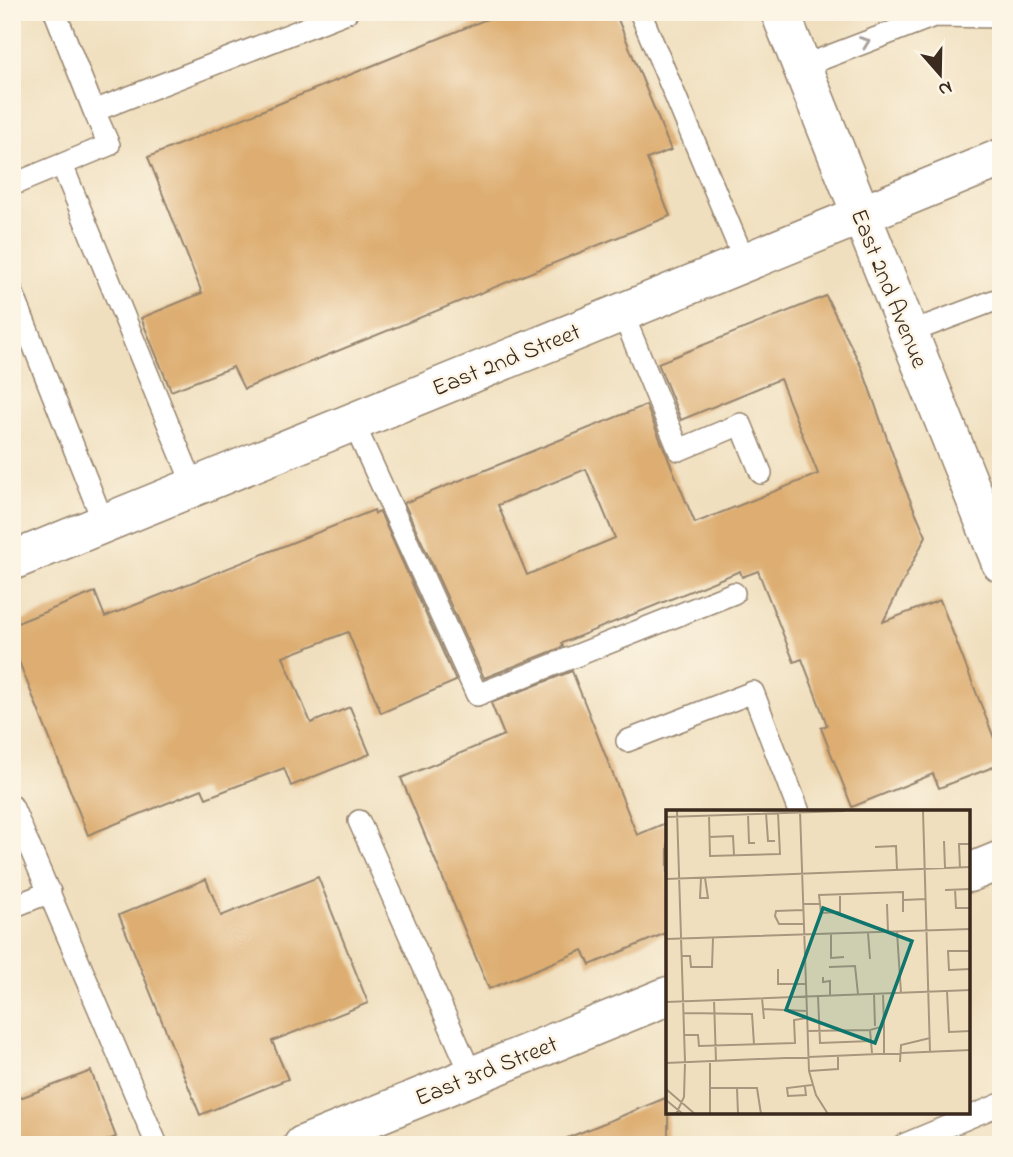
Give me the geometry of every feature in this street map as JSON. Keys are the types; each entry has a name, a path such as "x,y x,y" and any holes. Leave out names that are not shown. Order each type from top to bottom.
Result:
{"street":[{"name":"East 2nd Avenue","path":"780,12 1001,563"},
{"name":"East 2nd Street","path":"12,562 1001,158"},
{"path":"971,872 1001,860"},
{"name":"East 3rd Street","path":"303,1145 666,997"}],"lane":[{"path":"12,185 109,145 55,12"},
{"path":"94,111 347,12"},
{"path":"640,12 745,262"},
{"path":"801,66 935,14 1001,17"},
{"path":"62,164 194,487"},
{"path":"12,291 104,524"},
{"path":"908,332 1001,298"},
{"path":"622,312 679,450 741,424 761,473"},
{"path":"353,422 477,695 734,593"},
{"path":"627,741 753,691 798,810"},
{"path":"12,806 158,1145"},
{"path":"359,821 472,1076"},
{"path":"12,907 50,892"},
{"path":"903,1145 1001,1104"}],"building":[{"path":"504,12 615,12 671,150 647,159 670,216 244,389 233,367 171,391 141,318 202,293 148,157"},
{"path":"826,296 862,368 904,486 926,536 883,622 940,600 1001,756 1001,764 939,788 933,774 852,807 821,728 827,725 802,659 794,662 758,571 742,577 740,571 562,643 563,647 484,678 404,503 646,405 695,523 818,474 780,379 681,420 658,363","holes":["586,469 615,538 527,575 498,505"]},
{"path":"374,510 375,514 380,512 456,681 381,713 348,632 283,657 311,723 350,707 370,754 291,786 284,768 206,798 202,789 88,835 12,644 12,625 95,592 105,617"},
{"path":"572,671 637,835 666,823 666,933 590,965 583,950 489,989 401,778 504,735 491,703"},
{"path":"318,877 368,1003 272,1041 288,1079 200,1115 119,915 206,879 221,916"},
{"path":"91,1071 116,1137 95,1145 12,1145 12,1101"},
{"path":"666,1098 668,1145 555,1143"}]}
